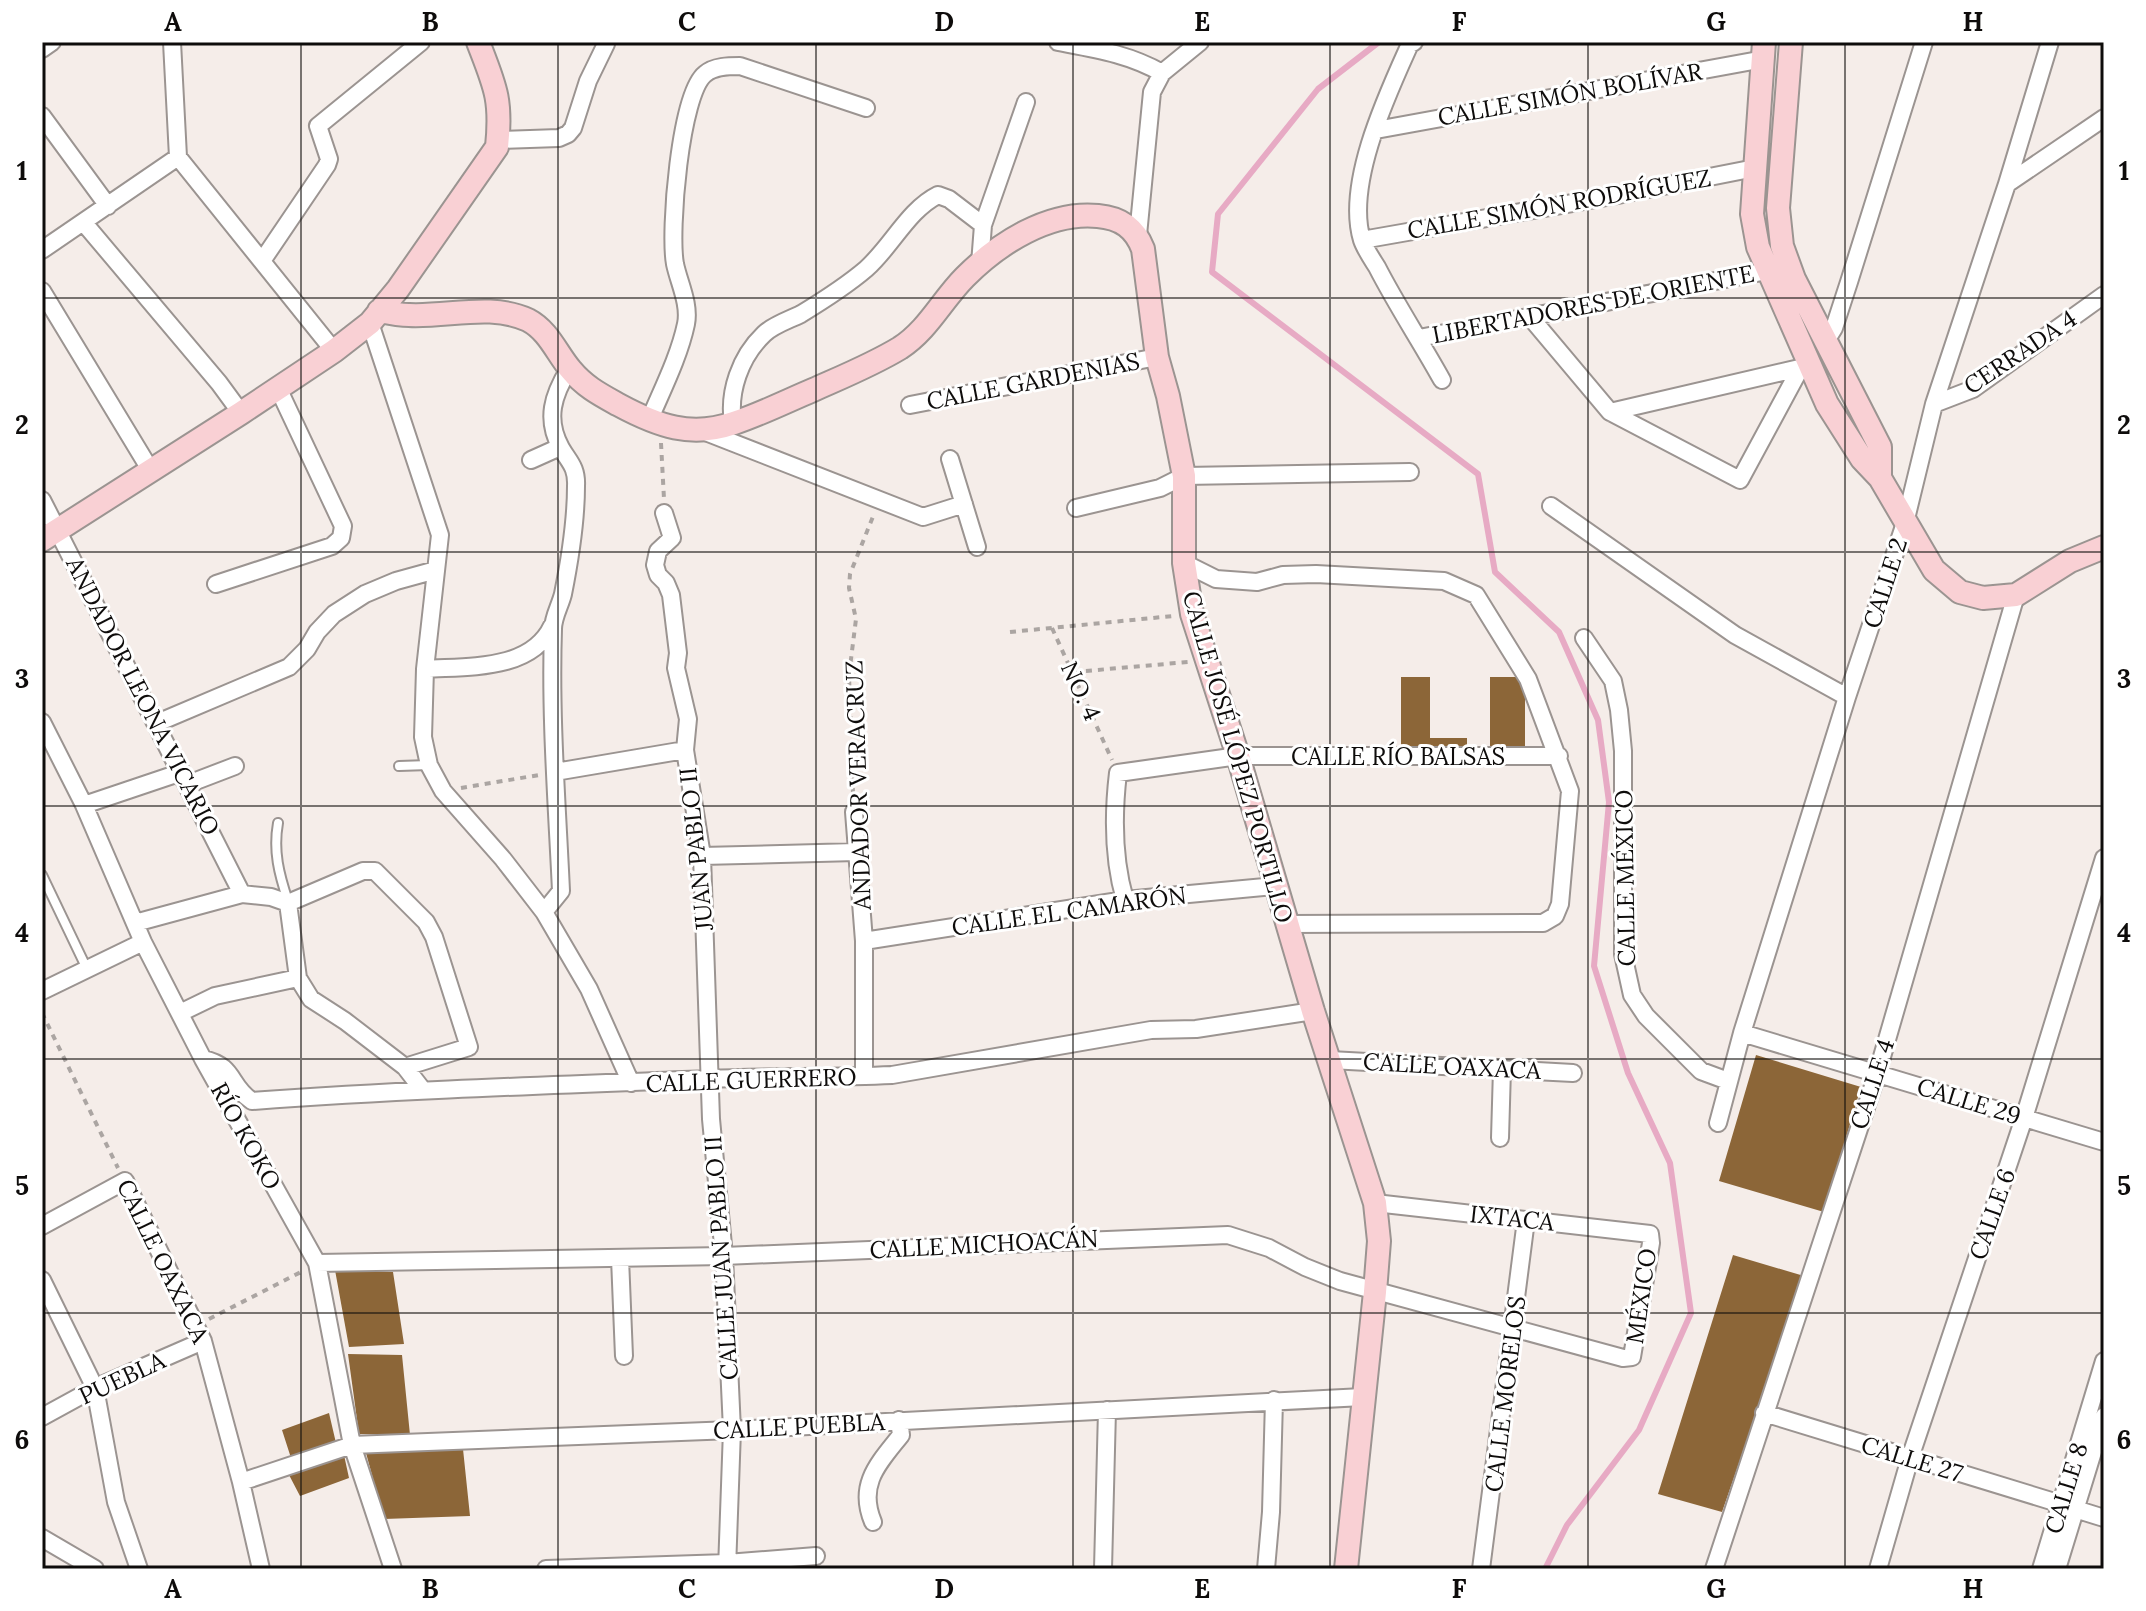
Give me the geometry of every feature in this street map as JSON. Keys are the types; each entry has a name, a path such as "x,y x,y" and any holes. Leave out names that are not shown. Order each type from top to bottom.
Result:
{"street":[{"path":"42,49 52,42"},
{"path":"172,42 178,157 334,351"},
{"path":"262,261 327,165 329,159 318,126 421,42"},
{"path":"50,535 334,351 374,317 497,147 501,122 497,90 478,42"},
{"path":"1058,42 1113,52 1162,73"},
{"path":"1138,235 1152,92 1162,73 1200,42"},
{"path":"1414,42 1410,44 1389,91 1364,163 1359,207 1362,240 1442,380"},
{"path":"1791,42 1778,208 1782,246 1790,268 1880,447 1880,478"},
{"path":"1826,341 1834,328 1924,42"},
{"name":"CALLE 2","path":"1718,1123 1742,1033 1905,523 1934,404 2050,42"},
{"path":"498,140 559,138 568,134 606,44"},
{"path":"1764,50 1752,214 1758,247 1806,366 1862,459 1880,478 1934,570 1960,592 1983,598 2016,595 2070,561 2104,547"},
{"name":"CALLE SIMÓN BOLÍVAR","path":"1376,130 1764,50"},
{"path":"655,423 687,321 674,252 680,143 692,97 704,74 718,67 740,66 866,108"},
{"path":"980,264 983,225 1026,102"},
{"path":"42,116 108,206"},
{"path":"2007,184 2104,118"},
{"path":"42,250 178,157"},
{"name":"CALLE SIMÓN RODRÍGUEZ","path":"1362,240 1755,168"},
{"path":"733,423 730,407 732,391 749,355 764,333 833,295 897,237 923,203 938,195 949,199 983,225"},
{"path":"703,431 733,423 871,365 903,346 931,321 963,279 980,264 1042,224 1066,217 1105,216 1127,224 1138,235"},
{"path":"84,223 241,413"},
{"name":"CALLE JOSÉ LÓPEZ PORTILLO","path":"1138,235 1143,249 1157,357 1184,476 1184,563 1192,614 1375,1203 1379,1241 1375,1292 1346,1569"},
{"name":"LIBERTADORES DE ORIENTE","path":"1419,338 1767,271"},
{"path":"42,291 151,471"},
{"name":"CERRADA 4","path":"1934,404 1973,389 2104,295"},
{"path":"374,317 503,311 532,322 554,343 569,369 589,389 655,423 703,431 923,517 964,504"},
{"path":"374,317 440,535 425,669 423,737 429,765 443,791 503,859 544,912 589,989 631,1083"},
{"path":"1531,318 1610,412 1740,480 1806,366"},
{"name":"CALLE GARDENIAS","path":"910,405 1157,357"},
{"path":"1610,412 1806,366"},
{"path":"425,669 479,666 510,660 537,649 553,625 562,599 570,554 577,483 573,463 560,447 550,414 556,391 569,369"},
{"path":"216,584 332,546 341,538 343,526 278,388"},
{"path":"531,460 560,447"},
{"path":"950,459 977,547"},
{"path":"1076,508 1160,488 1184,476 1410,472"},
{"name":"ANDADOR LEONA VICARIO","path":"42,500 50,535 157,723 242,894"},
{"path":"1551,506 1735,635 1847,697"},
{"name":"JUAN PABLO II","path":"664,513 672,538 658,551 655,565 671,595 678,653 676,668 688,719 685,750 702,856 705,947"},
{"path":"1184,563 1216,579 1257,582 1283,575 1316,574 1444,581 1476,595 1528,679 1570,791 1561,890 1555,916 1543,923 1287,924"},
{"path":"157,723 289,667 334,614 365,594 436,570"},
{"name":"CALLE 4","path":"1714,1569 1877,1074 2016,595"},
{"path":"544,912 561,891 555,772 553,625"},
{"name":"CALLE MÉXICO","path":"1584,638 1613,681 1619,710 1623,751 1623,954 1632,995 1646,1016 1701,1071 1728,1081"},
{"name":"RÍO KOKO","path":"42,722 84,805 143,942 203,1059 317,1263 352,1445 393,1569"},
{"path":"555,772 685,750"},
{"path":"1125,900 1116,849 1114,807 1118,773 1238,756"},
{"name":"CALLE RÍO BALSAS","path":"1238,756 1559,756"},
{"path":"84,805 235,766"},
{"name":"ANDADOR VERACRUZ","path":"854,812 864,941 864,1076"},
{"path":"702,856 856,852"},
{"name":"CALLE 6","path":"1878,1569 1910,1458 2024,1118 2104,858"},
{"path":"135,923 242,894 271,897 288,903 363,871 375,871 426,922 434,937 469,1047 405,1067"},
{"name":"CALLE EL CAMARÓN","path":"864,941 1125,900 1274,886"},
{"path":"288,903 298,978 311,999 405,1067 422,1089"},
{"path":"42,991 143,942"},
{"name":"CALLE JUAN PABLO II","path":"705,947 711,1119 724,1256 732,1430 727,1566"},
{"path":"180,1013 215,996 298,978"},
{"name":"CALLE GUERRERO","path":"203,1059 224,1066 242,1094 252,1101 422,1089 892,1075 1151,1030 1196,1029 1313,1011"},
{"name":"CALLE 29","path":"1742,1033 2104,1142"},
{"name":"CALLE OAXACA","path":"1330,1060 1573,1073"},
{"path":"1500,1138 1502,1069"},
{"path":"42,1226 125,1181"},
{"name":"CALLE OAXACA","path":"125,1181 200,1334 241,1482 261,1569"},
{"name":"IXTACA","path":"1375,1203 1650,1234"},
{"name":"CALLE MORELOS","path":"1481,1569 1526,1220"},
{"name":"MÉXICO","path":"1632,1357 1650,1234"},
{"name":"CALLE MICHOACÁN","path":"317,1263 724,1256 1228,1235 1269,1248 1305,1267 1375,1292 1623,1358 1632,1357"},
{"path":"620,1258 624,1356"},
{"path":"42,1280 95,1388 116,1502 139,1569"},
{"name":"PUEBLA","path":"42,1417 200,1334"},
{"name":"CALLE 8","path":"2057,1569 2068,1506 2104,1361"},
{"name":"CALLE PUEBLA","path":"241,1482 352,1445 732,1430 1363,1397"},
{"path":"1266,1569 1274,1400"},
{"path":"1103,1569 1107,1410"},
{"name":"CALLE 27","path":"1764,1413 2104,1518"},
{"name":"CALLE 8","path":"2041,1569 2104,1416"},
{"path":"873,1522 868,1490 873,1472 901,1435 899,1420"},
{"path":"42,1538 95,1569"},
{"path":"546,1569 727,1566 816,1556"}],"lane":[{"path":"399,766 429,765"},
{"path":"278,823 275,838 277,866 288,903"},
{"path":"42,877 87,969"}],"path":[{"path":"655,423 664,513"},
{"name":"ANDADOR VERACRUZ","path":"854,812 849,675 856,619 849,588 850,574 880,500"},
{"name":"NO. 4","path":"1118,773 1052,628 1192,614"},
{"path":"1010,632 1052,628"},
{"path":"1072,672 1207,660"},
{"path":"443,791 555,772"},
{"name":"CALLE OAXACA","path":"42,1013 125,1181"},
{"path":"200,1334 317,1263"}],"building":[{"path":"1401,677 1430,677 1430,738 1467,738 1467,751 1401,751"},
{"path":"1490,677 1525,677 1525,751 1490,751"},
{"path":"1756,1055 1861,1087 1824,1212 1719,1181"},
{"path":"1733,1255 1804,1276 1722,1512 1658,1494"},
{"path":"335,1270 393,1272 404,1344 349,1347"},
{"path":"348,1354 402,1355 410,1435 359,1434"},
{"path":"329,1413 336,1443 291,1458 282,1430"},
{"path":"463,1449 470,1516 384,1519 366,1453"},
{"path":"344,1455 349,1478 300,1496 288,1473"}],"waterway":[{"path":"1379,42 1318,89 1218,214 1212,272 1478,474 1495,572 1559,632 1598,720 1609,802 1594,966 1628,1073 1670,1163 1691,1313 1639,1430 1567,1525 1545,1569"}]}
